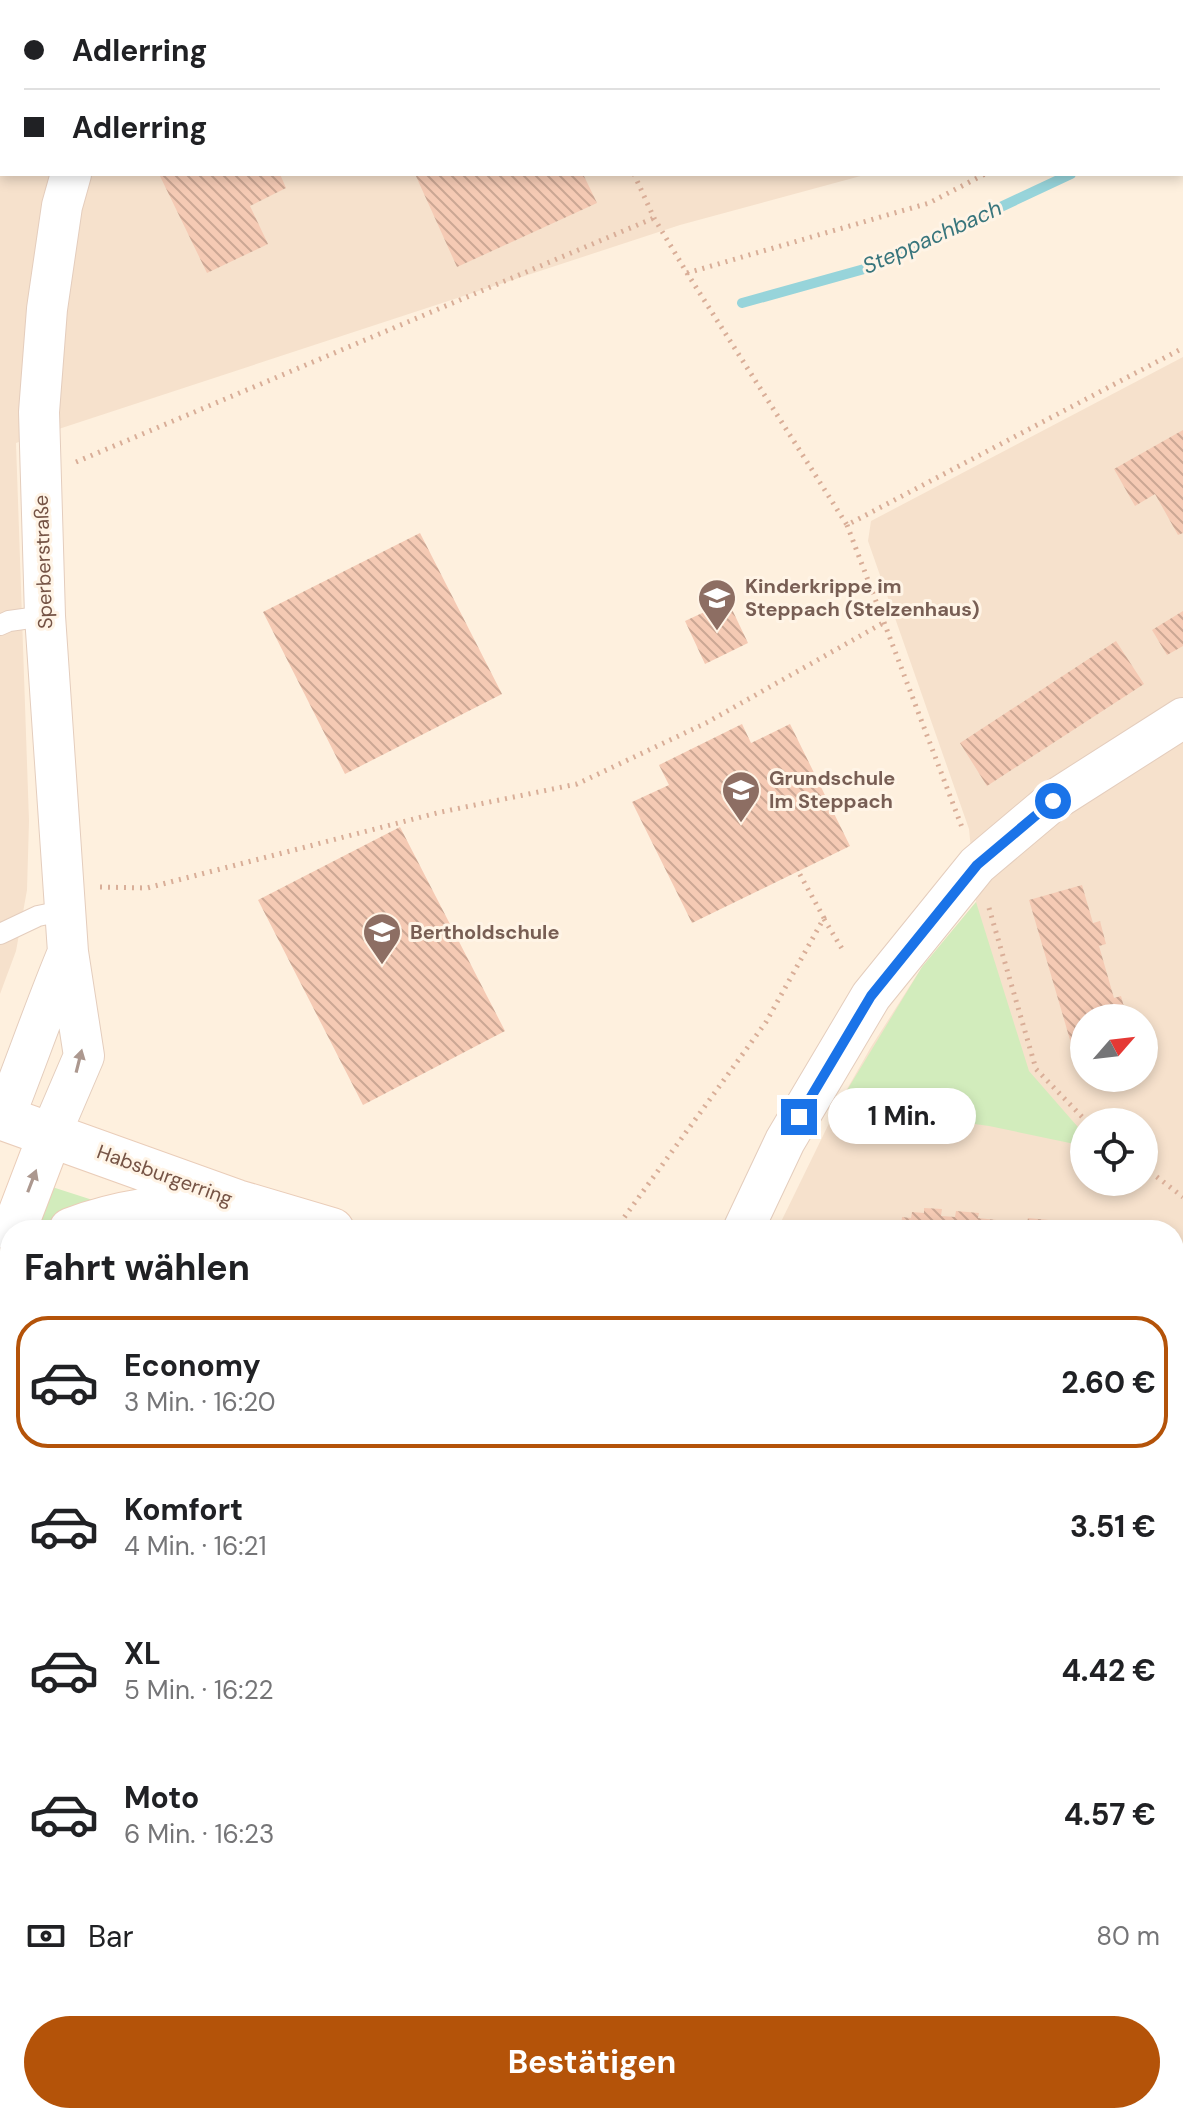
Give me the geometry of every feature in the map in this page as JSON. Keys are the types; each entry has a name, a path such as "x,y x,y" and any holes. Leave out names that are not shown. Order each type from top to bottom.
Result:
{"street":[{"name":"Sperberstraße","path":"1,1120 68,952 81,898 45,616 39,412 47,309 62,206 70,176"},
{"path":"748,1220 785,1141 871,996 977,865 1053,801 1183,718"},
{"name":"Sperberstraße","path":"51,1133 84,1056 68,952"},
{"name":"Habsburgerring","path":"1,1120 51,1133 237,1202 298,1220"},
{"path":"18,1220 51,1133"},
{"path":"99,1220 158,1207 237,1202"}],"lane":[{"path":"0,625 45,616"},
{"path":"0,934 81,898"}],"path":[{"path":"635,176 654,218 687,273 847,525 1183,348"},
{"path":"687,273 929,203 981,176"},
{"path":"40,477 654,218"},
{"path":"81,898 147,888 441,812 577,784 706,723 883,623"},
{"path":"798,871 844,952"},
{"path":"622,1220 766,1022 824,918"},
{"path":"1158,1178 1183,1197"}],"shaded area":[{"path":"0,176 861,176 680,225 16,443 29,821 27,890 16,951 0,994"},
{"path":"1183,357 1183,1220 782,1220 838,1105 871,1047 922,967 976,902 969,829 868,541 871,521"}],"green space":[{"path":"976,902 1029,1071 1070,1118 1070,1143 989,1126 838,1105 922,967"},
{"path":"46,1185 105,1204 57,1220 33,1220"}],"building":[{"path":"160,176 281,176 286,188 250,206 268,244 207,273"},
{"path":"416,176 584,176 597,203 457,267"},
{"path":"1183,430 1183,533 1178,535 1155,494 1135,506 1114,469"},
{"path":"420,533 502,694 345,774 263,612"},
{"name":"Kinderkrippe im Steppach (Stelzenhaus)","path":"728,601 748,643 705,664 685,621"},
{"path":"1183,611 1183,646 1167,655 1152,630"},
{"path":"1116,641 1144,684 987,786 960,743"},
{"name":"Grundschule Im Steppach","path":"742,724 751,743 790,724 850,846 692,923 632,802 669,785 659,765"},
{"name":"Bertholdschule","path":"400,827 505,1031 363,1105 258,900"},
{"path":"1082,885 1093,923 1100,921 1106,944 1099,946 1114,998 1121,996 1123,1004 1070,1004 1070,1040 1029,900"},
{"path":"924,1208 942,1209 941,1216 955,1217 956,1211 979,1213 978,1218 997,1220 902,1220 902,1217 911,1218 912,1212 924,1213"}],"waterway":[{"name":"Steppachbach","path":"742,303 875,266 1067,176"}],"place":[{"name":"Kinderkrippe im Steppach (Stelzenhaus)","path":"717,632"},
{"name":"Grundschule Im Steppach","path":"741,824"},
{"name":"Bertholdschule","path":"382,966"}],"route":[{"path":"799,1117 871,996 977,865 1053,801"}]}
